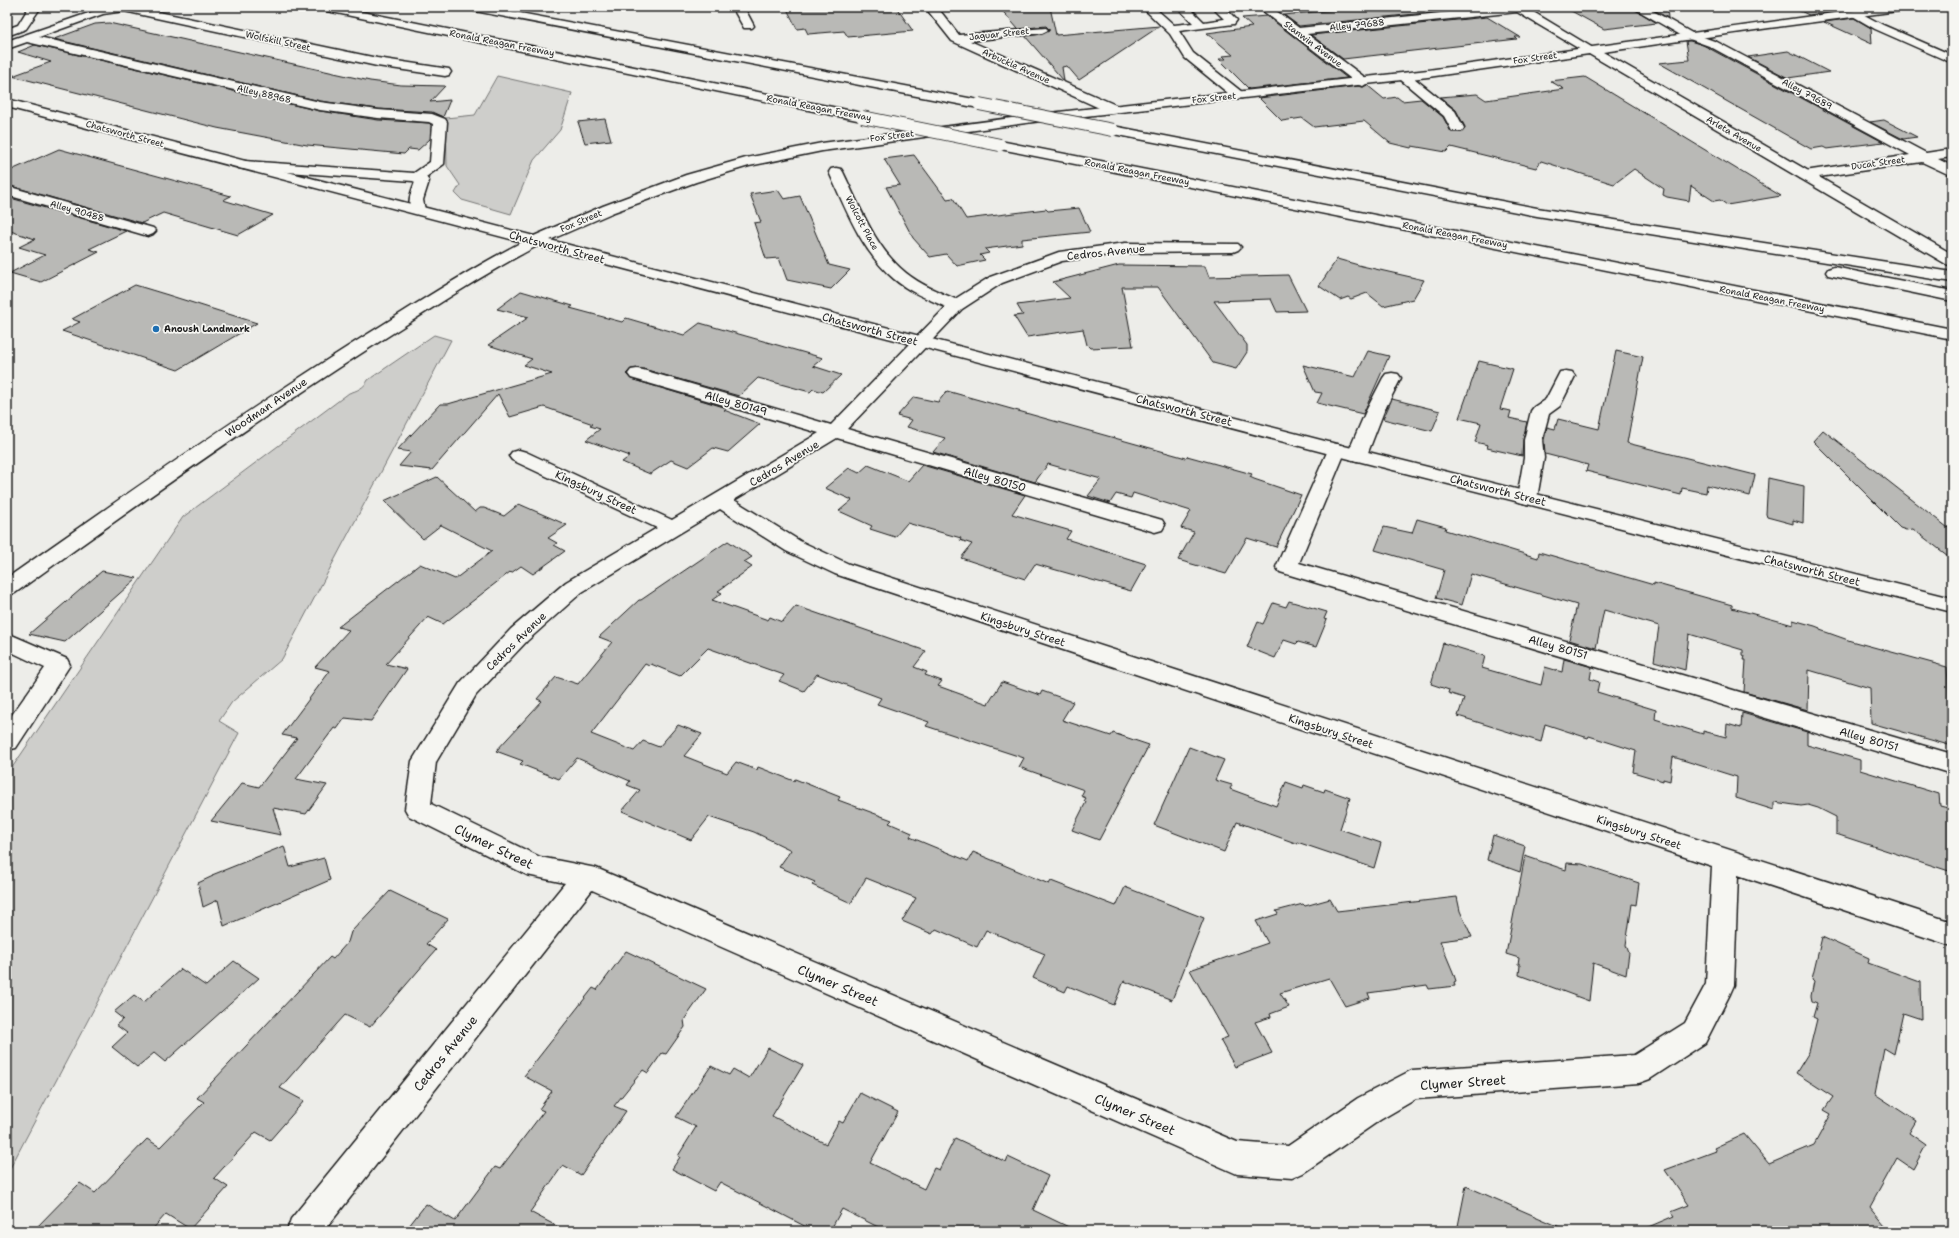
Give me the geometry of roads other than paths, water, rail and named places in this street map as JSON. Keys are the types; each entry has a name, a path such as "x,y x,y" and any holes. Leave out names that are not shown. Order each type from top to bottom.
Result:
{"main road":[{"path":"7,33 22,27 35,7"},
{"name":"Ronald Reagan Freeway","path":"322,7 1000,145 1952,334"},
{"path":"470,7 1537,212 1945,295"},
{"path":"738,7 748,26"},
{"name":"Arbuckle Avenue","path":"931,7 956,39 1113,109"},
{"path":"1148,7 1171,29 1189,55 1238,95"},
{"path":"1183,7 1202,26"},
{"path":"1171,29 1226,23 1232,20 1218,7"},
{"name":"Stanwin Avenue","path":"1264,7 1362,82"},
{"name":"Alley 79689","path":"1638,7 1688,34 1713,44 1952,172"},
{"name":"Fox Street","path":"535,241 619,205 702,175 764,158 859,140 1113,109 1405,77 1592,51 1688,34 1855,13 1877,8 1905,7"},
{"name":"Wolfskill Street","path":"14,41 101,11 124,8 377,62 445,72"},
{"name":"Alley 79688","path":"1297,32 1518,8"},
{"name":"Arleta Avenue","path":"1518,8 1952,261"},
{"path":"1406,11 1418,19"},
{"path":"1855,13 1879,27 1952,59"},
{"name":"Jaguar Street","path":"956,39 1042,30"},
{"name":"Alley 88968","path":"14,41 320,106 378,114 432,118 440,122 437,164 418,177"},
{"path":"1405,77 1450,114 1456,128"},
{"name":"Chatsworth Street","path":"7,103 1347,452 1952,605"},
{"name":"Ducat Street","path":"1805,175 1952,153"},
{"name":"Chatsworth Street","path":"244,165 418,177"},
{"name":"Wolcott Place","path":"836,172 854,210 878,252 900,276 926,292 956,306"},
{"path":"418,177 422,181 416,200 418,210"},
{"name":"Alley 90488","path":"7,190 148,231"},
{"path":"1537,212 1952,277"},
{"name":"Woodman Avenue","path":"7,588 134,496 284,394 475,274 535,241"},
{"name":"Cedros Avenue","path":"418,808 424,761 468,689 519,635 574,587 673,528 722,501 834,432 956,306 996,280 1059,257 1125,248 1233,247"},
{"name":"Alley 80149","path":"637,374 834,432"},
{"path":"1527,498 1534,458 1533,440 1540,411 1554,402 1566,376"},
{"path":"1347,452 1375,411 1392,378"},
{"name":"Alley 80150","path":"834,432 1155,525"},
{"name":"Alley 80151","path":"1347,452 1287,567 1952,764"},
{"name":"Kingsbury Street","path":"520,456 673,528"},
{"name":"Kingsbury Street","path":"722,501 793,546 842,569 1725,861 1952,934"},
{"path":"7,641 59,665 7,741"},
{"name":"Clymer Street","path":"418,808 536,867 587,876 1237,1158 1292,1162 1369,1109 1412,1086 1639,1069 1695,1033 1720,986 1725,861"},
{"name":"Cedros Avenue","path":"303,1231 587,876"}],"place":[{"name":"Anoush Landmark","path":"156,329"}]}
